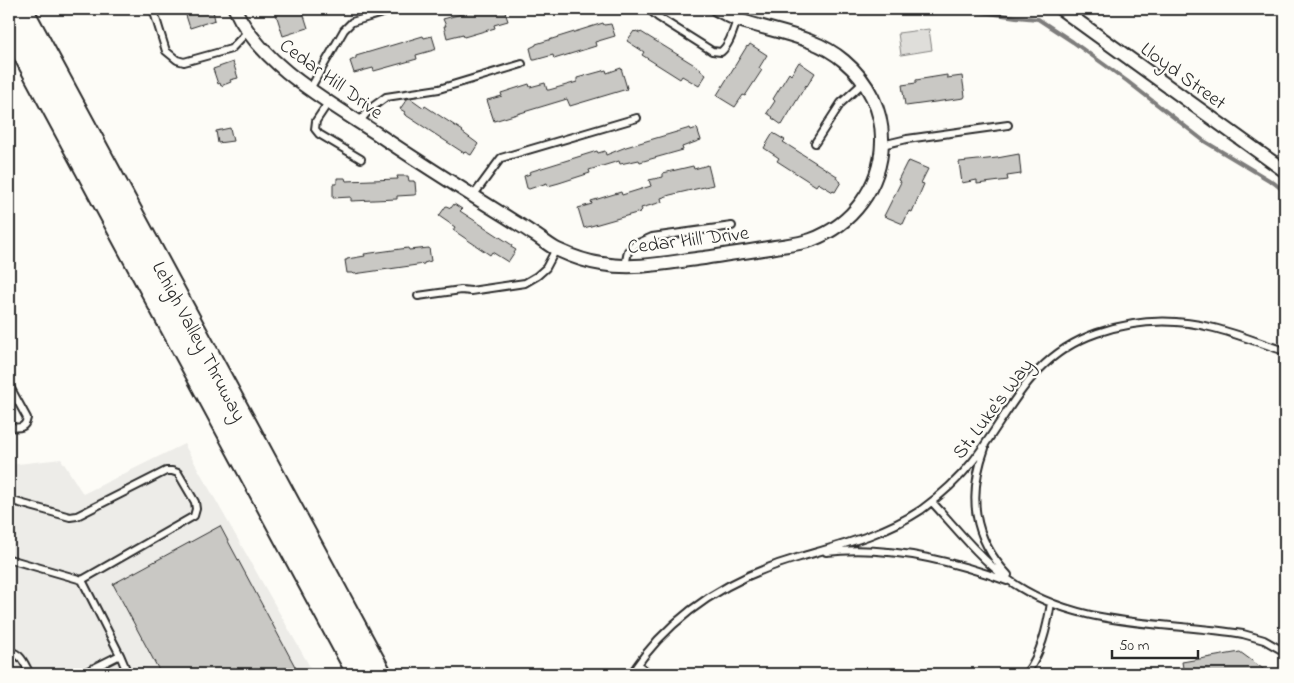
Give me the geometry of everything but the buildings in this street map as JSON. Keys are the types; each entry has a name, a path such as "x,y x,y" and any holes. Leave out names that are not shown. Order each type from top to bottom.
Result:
{"highway":[{"name":"Lehigh Valley Thruway","path":"21,9 380,674"},
{"name":"Lehigh Valley Thruway","path":"9,25 359,674"}],"street":[{"name":"Cedar Hill Drive","path":"235,9 259,46 275,62 328,103 556,249 591,262 625,266 639,266 730,254 807,241 837,227 848,218 858,208 876,176 882,145 879,115 873,98 864,82 850,66 825,48 806,40 736,20 716,9"},
{"name":"Lloyd Street","path":"1061,9 1285,171"}],"lane":[{"path":"154,9 166,51 177,60 184,62 231,49 248,31"},
{"path":"310,89 344,30 352,22 396,9"},
{"path":"649,9 658,17 712,51 721,52 726,47 736,20"},
{"path":"359,122 371,108 386,97 439,89 522,64"},
{"path":"815,143 840,103 864,82"},
{"path":"328,103 316,120 315,129 319,134 361,159"},
{"path":"473,196 502,158 637,118"},
{"path":"882,145 908,139 1008,125"},
{"path":"625,266 628,251 636,244 652,237 732,226"},
{"path":"418,296 461,290 472,291 525,282 537,276 546,268 556,249"},
{"name":"St. Luke's Way","path":"631,674 660,637 706,598 729,584 776,564 855,541 912,515 932,502 973,461 1024,386 1059,352 1087,336 1127,325 1152,322 1184,322 1215,328 1285,352"},
{"path":"9,427 21,428 26,424 28,418 10,387"},
{"path":"993,431 985,448 978,473 975,504 977,522 986,545 999,565 1009,577 1026,590"},
{"path":"9,500 70,517 77,516 166,471 172,471 178,473 195,502 196,509 194,516 82,580 9,560"},
{"path":"932,502 962,537 991,565 1026,590"},
{"path":"798,557 854,550 903,554 959,566 996,577 1051,603 1074,611 1103,618 1243,634 1264,640 1285,652"},
{"path":"82,580 128,674"},
{"path":"1026,674 1036,657 1046,631 1051,603"},
{"path":"9,651 16,652 20,656 30,674"},
{"path":"82,674 120,655"},
{"path":"638,665 650,674"}],"shaded area":[{"path":"929,29 932,50 901,55 898,33"},
{"path":"184,444 314,674 9,674 9,465 61,459 83,494"}],"waterway":[{"path":"791,9 848,13 905,9"},
{"path":"951,9 1038,19 1127,81 1204,141 1274,183 1285,192"}]}
